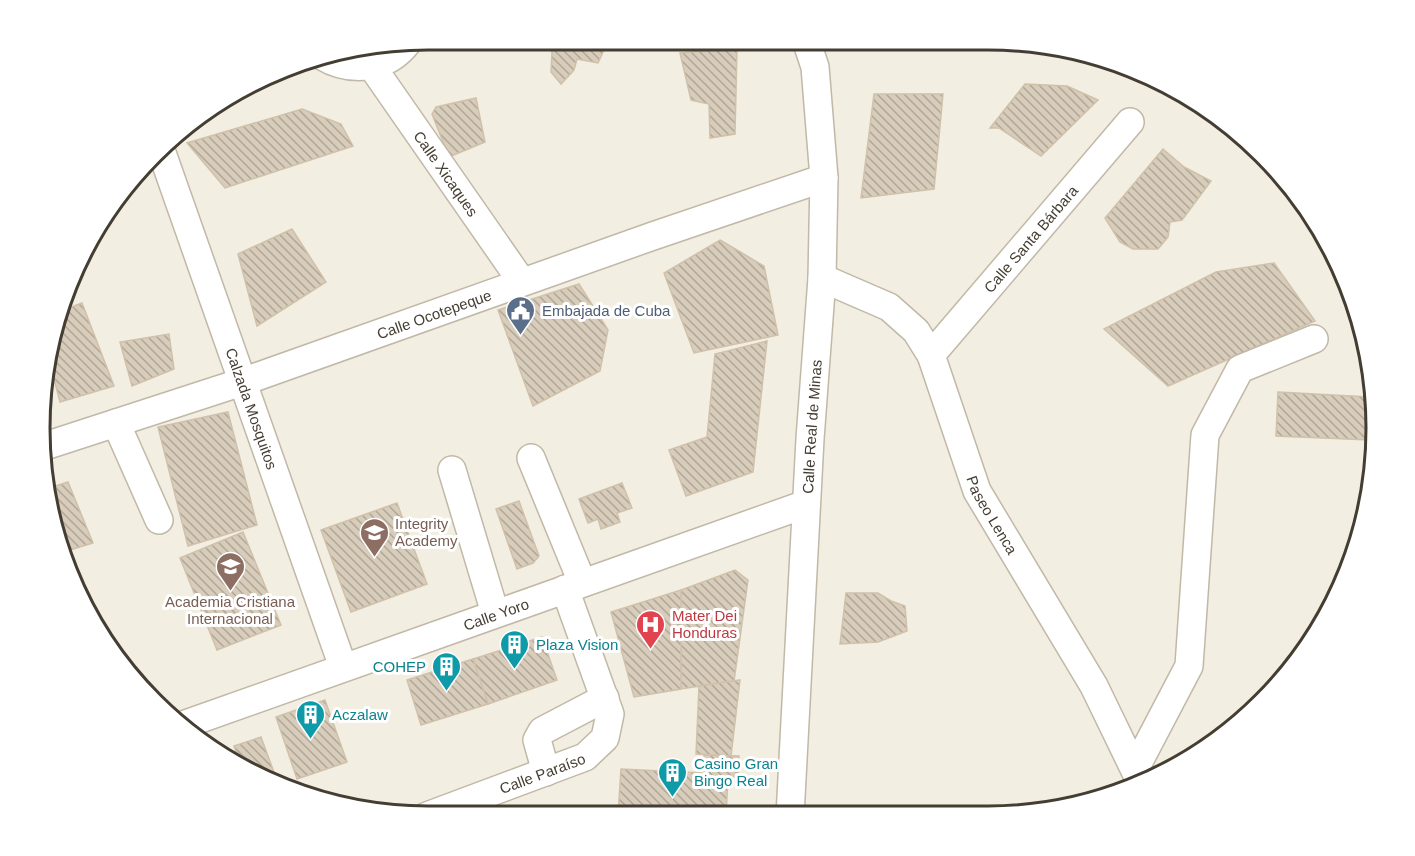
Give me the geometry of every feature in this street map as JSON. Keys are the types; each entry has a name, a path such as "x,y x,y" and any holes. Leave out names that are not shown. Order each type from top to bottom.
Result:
{"street":[{"path":"333,61 343,66 364,68 385,62 402,50"},
{"name":"Calle Real de Minas","path":"791,806 822,278 824,178 815,67 809,50"},
{"name":"Calle Xicaques","path":"371,65 522,282"},
{"name":"Calle Santa Bárbara","path":"931,355 1130,122"},
{"name":"Calzada Mosquitos","path":"163,157 343,667"},
{"name":"Calle Ocotepeque","path":"50,444 242,382 824,178"},
{"name":"Paseo Lenca","path":"822,278 889,307 915,331 931,355 977,491 1094,686 1138,775"},
{"path":"1139,775 1189,666 1205,435 1240,369 1314,339"},
{"path":"116,423 159,520"},
{"name":"Calle Paraíso","path":"484,806 546,772 585,758 605,738 610,714 573,586 531,458"},
{"path":"452,470 495,613"},
{"name":"Calle Yoro","path":"190,722 807,504"},
{"path":"546,772 537,741 542,731 605,698"}],"building":[{"path":"551,50 604,50 598,63 577,59 574,70 561,84 551,72"},
{"path":"737,50 735,134 710,138 709,104 691,100 680,53"},
{"path":"1025,84 1067,86 1098,100 1041,156 999,128 990,128"},
{"path":"874,94 943,94 934,189 861,198"},
{"path":"476,98 485,142 449,157 432,114 436,107"},
{"path":"302,109 341,124 353,146 225,188 187,143"},
{"path":"1163,149 1184,167 1211,181 1182,220 1170,222 1168,237 1158,249 1133,249 1120,242 1105,218"},
{"path":"292,229 326,282 257,326 238,254"},
{"path":"720,240 764,266 778,335 694,353 664,273"},
{"path":"1274,263 1315,321 1168,386 1104,329 1216,272"},
{"path":"579,284 608,330 600,371 533,406 498,310"},
{"path":"82,303 114,386 60,402 53,377 62,330 69,308"},
{"path":"169,334 174,369 132,386 120,342"},
{"path":"767,341 753,472 686,496 669,450 707,437 715,354"},
{"path":"1278,392 1364,397 1366,440 1276,436"},
{"path":"228,412 257,525 188,546 158,427"},
{"path":"68,482 93,543 70,550 62,526 54,486"},
{"path":"622,483 632,508 617,513 620,522 601,529 598,519 588,523 579,499"},
{"path":"519,501 539,556 533,563 517,569 496,509"},
{"name":"Integrity Academy","path":"397,503 427,584 351,612 321,530"},
{"name":"Academia Cristiana Internacional","path":"243,532 281,625 217,650 180,558"},
{"path":"735,570 748,580 734,681 681,689 681,590"},
{"name":"Mater Dei Honduras","path":"681,590 681,689 634,697 611,612"},
{"path":"846,593 878,593 905,606 907,631 878,642 840,644"},
{"name":"Plaza Vision","path":"542,637 557,680 488,704 473,659"},
{"name":"COHEP","path":"473,659 488,704 421,725 407,680"},
{"path":"740,680 731,756 696,754 699,686"},
{"name":"Aczalaw","path":"325,700 347,762 297,779 276,717"},
{"path":"261,737 275,774 237,755 234,746"},
{"name":"Casino Gran Bingo Real","path":"704,755 739,756 738,777 728,777 727,806 619,806 621,769 704,773"}],"place":[{"name":"Embajada de Cuba","path":"521,336"},
{"name":"Integrity Academy","path":"374,558"},
{"name":"Academia Cristiana Internacional","path":"230,592"},
{"name":"Mater Dei Honduras","path":"651,650"},
{"name":"Plaza Vision","path":"515,670"},
{"name":"COHEP","path":"447,692"},
{"name":"Aczalaw","path":"311,740"},
{"name":"Casino Gran Bingo Real","path":"673,798"}]}
